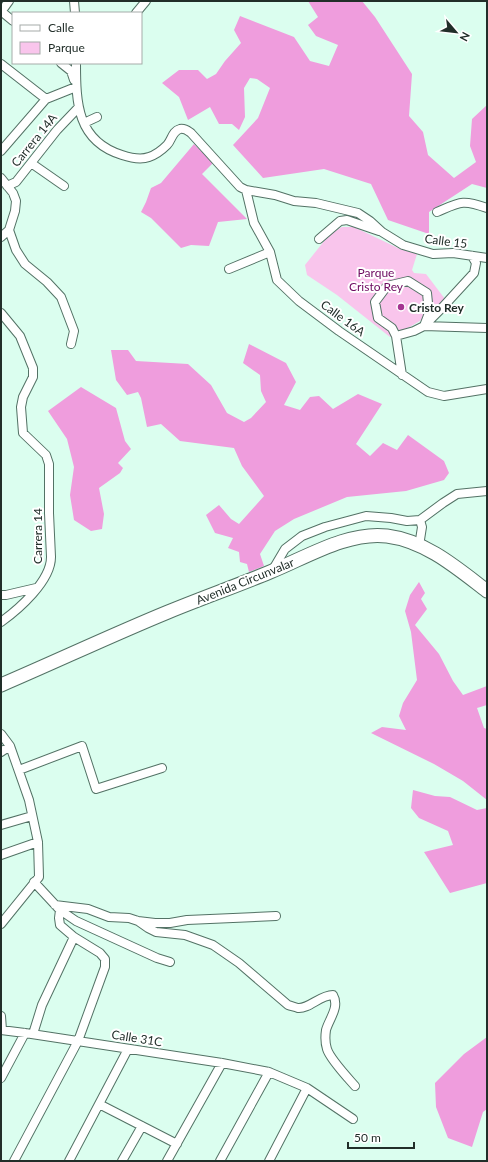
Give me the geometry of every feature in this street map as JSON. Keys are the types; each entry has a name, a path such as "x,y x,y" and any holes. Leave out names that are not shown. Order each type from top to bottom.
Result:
{"main road":[{"name":"Avenida Circunvalar","path":"1,685 168,612 272,572 319,551 359,538 387,536 404,540 419,546 447,561 487,591"}],"street":[{"path":"9,1 1,11 12,20"},
{"path":"74,1 75,12"},
{"path":"137,12 146,1"},
{"path":"1,64 46,99"},
{"path":"62,64 71,71 76,87"},
{"path":"76,64 78,108 84,123 95,140 114,152 134,159 148,158 168,144 174,133 181,129 186,129 240,188 275,195 294,201 358,213 382,232"},
{"path":"1,151 46,99 76,87"},
{"name":"Carrera 14A","path":"7,186 16,182 57,130 78,108"},
{"path":"84,123 97,117"},
{"path":"31,163 64,186"},
{"path":"1,178 13,193 16,201 15,211 9,230 1,237"},
{"name":"Calle 16A","path":"246,190 254,223 270,252 277,280 299,301 339,331 428,392 444,396 487,389"},
{"path":"437,212 460,202 477,204 487,208"},
{"path":"319,239 340,221 347,220 382,232"},
{"path":"9,230 16,250 25,264 47,282 61,297 74,331 71,344"},
{"name":"Calle 15","path":"382,232 403,245 433,254 453,252 487,258"},
{"path":"229,269 270,252"},
{"path":"396,336 414,331 424,326 440,310 474,273 476,263 472,256"},
{"path":"402,375 396,336 392,328 378,318 375,302 387,286 408,281 427,293 429,313 424,326"},
{"name":"Carrera 14","path":"1,313 20,336 33,368 33,376 23,397 21,407 23,433 46,454 49,464 51,564 44,578 36,588 12,614 1,622"},
{"path":"424,326 487,328"},
{"path":"272,572 285,549 302,536 325,527 366,516 407,521 420,520 443,502 457,494 487,491"},
{"path":"419,546 422,527 420,520"},
{"path":"1,595 36,588"},
{"path":"1,734 10,746 29,800 38,842 36,880 1,924"},
{"path":"1,752 10,746"},
{"path":"18,770 82,746 96,789 162,768"},
{"path":"1,825 32,816"},
{"path":"1,855 38,842"},
{"path":"36,880 57,907 83,924 157,958 170,962"},
{"path":"57,907 88,909 109,917 129,918 138,921 155,923 276,916"},
{"path":"14,1161 78,1041 105,967 105,959 100,953 60,925 57,907"},
{"path":"138,921 156,932 185,935 212,945 239,963 288,1004 298,1008 304,1007 327,995 333,995 336,1000 335,1009 326,1030 325,1038 327,1051 355,1086"},
{"path":"1,1078 29,1033 74,936"},
{"path":"1,1016 2,1030"},
{"name":"Calle 31C","path":"2,1030 222,1063 269,1072 307,1088 353,1118"},
{"path":"69,1161 128,1049"},
{"path":"168,1161 222,1063"},
{"path":"220,1161 269,1072"},
{"path":"269,1161 307,1088"},
{"path":"99,1104 177,1144"},
{"path":"122,1161 142,1126"}],"green space":[{"name":"Parque Cristo Rey","path":"342,227 354,227 400,249 417,254 412,270 414,273 426,274 445,299 420,321 390,337 337,295 307,275 305,265 329,235"}],"shaded area":[{"path":"308,1 362,1 375,17 412,74 409,116 423,132 428,155 454,178 476,162 470,146 472,119 487,105 487,188 472,184 429,212 429,234 388,220 371,184 324,169 263,178 233,145 258,118 270,88 257,79 250,78 244,88 245,117 239,130 232,124 219,124 210,107 188,120 179,97 162,83 179,70 198,70 207,79 216,74 241,43 234,30 240,16 294,37 310,61 329,66 338,45 316,36 308,25 318,17"},
{"path":"194,144 213,163 202,174 247,219 218,222 209,246 191,245 181,248 151,218 141,212 151,188 161,183"},
{"path":"249,344 286,363 296,382 284,405 300,410 310,397 319,396 333,409 358,394 382,404 356,444 370,456 383,443 397,450 408,435 444,461 449,473 444,480 406,491 347,497 294,519 275,531 260,554 264,566 249,572 247,564 240,562 239,552 228,548 233,538 215,533 206,515 219,505 231,519 239,524 264,496 242,466 234,448 180,441 161,424 147,427 141,398 138,392 127,395 116,380 111,350 128,350 136,361 188,364 211,385 227,413 244,422 251,418 266,402 261,391 260,375 243,363"},
{"path":"81,387 116,408 125,441 131,449 118,463 123,468 120,473 99,488 104,514 102,529 91,531 74,520 70,495 74,467 67,439 48,411"},
{"path":"419,582 425,593 421,599 427,609 415,625 439,654 453,681 463,695 487,686 487,705 477,708 484,728 487,729 487,800 463,781 434,764 371,733 382,727 406,730 399,716 403,703 417,680 411,632 405,611 410,595"},
{"path":"413,790 435,796 450,797 477,810 487,808 487,883 450,893 424,852 453,845 448,831 419,818 411,808"},
{"path":"487,1037 487,1109 483,1112 472,1147 448,1138 436,1107 435,1083 464,1054"}],"place":[{"name":"Cristo Rey","path":"401,307"}]}
